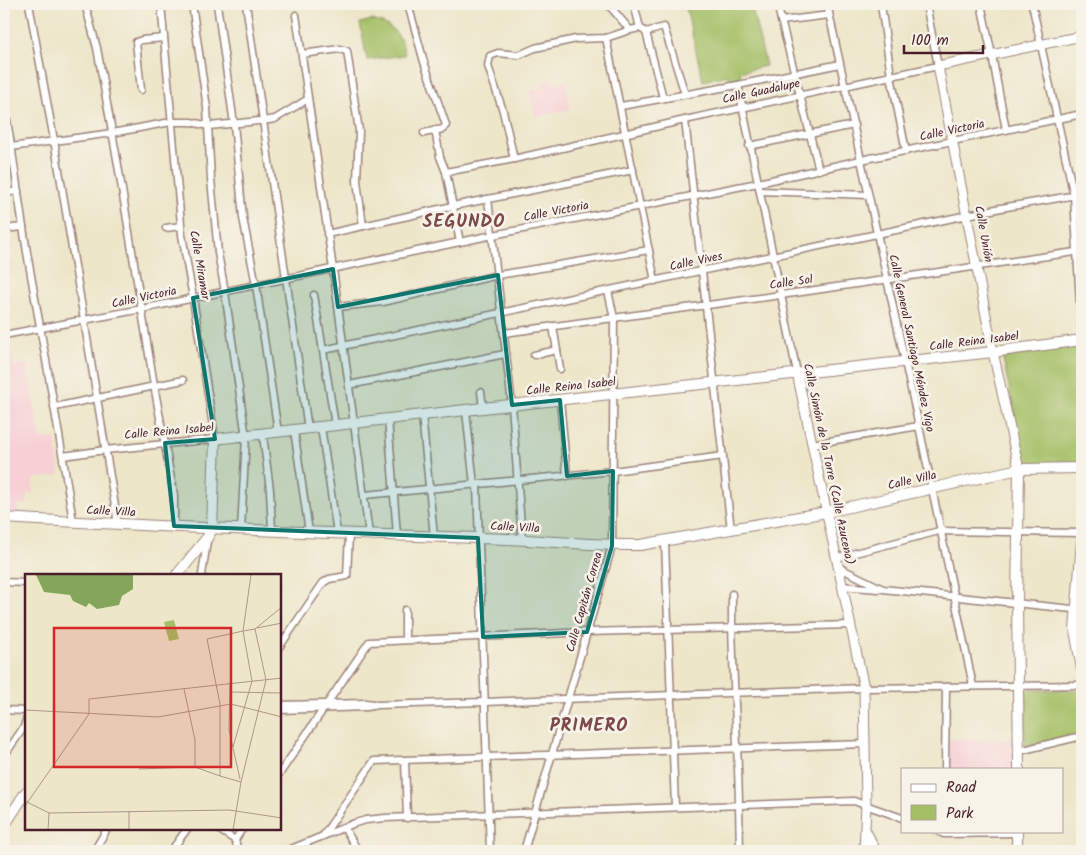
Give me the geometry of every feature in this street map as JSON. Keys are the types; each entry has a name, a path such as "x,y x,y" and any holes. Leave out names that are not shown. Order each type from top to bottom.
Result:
{"main road":[{"path":"1082,340 1082,350"},
{"name":"Calle Reina Isabel","path":"215,439 993,352 1082,340"},
{"name":"Calle Miramar","path":"209,533 215,439"},
{"name":"Calle Villa","path":"4,518 174,526 209,533 240,530 272,530 640,546 827,512 1019,469 1082,468"},
{"path":"1019,469 1017,603 1019,768"},
{"path":"178,574 209,533"},
{"path":"1082,542 1079,610 1075,630 1082,668"},
{"path":"4,824 25,793"},
{"path":"1017,832 1017,851"}],"street":[{"path":"29,4 85,320 118,524"},
{"path":"85,4 97,48 174,495 174,526"},
{"name":"Calle Miramar","path":"161,4 181,226 215,439"},
{"path":"192,4 209,126 218,253 226,292 246,436 240,530"},
{"path":"217,4 234,124 243,218 256,285 278,432"},
{"path":"246,4 308,429"},
{"path":"408,4 424,62 446,123 445,128 424,133"},
{"path":"608,4 630,30"},
{"path":"634,4 663,98"},
{"path":"777,4 808,135 819,170"},
{"name":"Calle General Santiago Méndez Vigo","path":"828,4 973,686"},
{"path":"884,4 891,76 906,151"},
{"name":"Calle Unión","path":"926,4 993,352 1019,469"},
{"path":"981,4 1006,130"},
{"path":"1032,4 1074,196 1080,251 1082,340"},
{"path":"296,15 333,268 368,534"},
{"path":"781,21 829,15"},
{"path":"514,159 503,111 488,66 490,56 498,53 519,55 535,48 576,39 606,38 630,30 664,27 685,94"},
{"name":"Calle Guadalupe","path":"446,172 514,159 685,120 1082,36"},
{"path":"142,90 136,42 164,38"},
{"path":"606,38 655,281"},
{"path":"302,54 340,49 344,49 348,54 357,117 359,140 357,181 363,226"},
{"path":"621,106 840,64"},
{"name":"Calle Simón de la Torre (Calle Azucena)","path":"738,85 749,146 864,688 866,804 864,851"},
{"path":"4,148 112,133 171,122 191,122 209,126 275,119 308,98"},
{"path":"4,106 73,522"},
{"name":"Calle Victoria","path":"4,336 758,183 1082,114"},
{"path":"685,120 731,530"},
{"path":"749,146 854,125"},
{"path":"435,130 440,157 446,172 460,242"},
{"path":"328,234 453,206 633,170"},
{"path":"4,193 18,191"},
{"path":"760,191 868,195"},
{"name":"Calle Vives","path":"323,350 968,215 1082,194"},
{"path":"488,199 512,405 522,540"},
{"path":"166,228 181,226"},
{"path":"4,229 23,227"},
{"path":"338,307 383,302 498,275 649,250"},
{"name":"Calle Sol","path":"504,333 1080,251"},
{"name":"Calle Capitán Correa","path":"524,851 612,546 614,318 608,291"},
{"path":"314,295 335,425"},
{"path":"553,326 560,369"},
{"path":"534,355 557,350"},
{"path":"349,385 505,354"},
{"path":"55,407 183,380"},
{"path":"481,392 483,408"},
{"path":"560,400 567,476"},
{"path":"466,411 476,485 490,851"},
{"path":"422,415 434,537"},
{"path":"388,419 397,535"},
{"path":"812,444 919,426"},
{"path":"321,427 337,533"},
{"path":"294,430 309,532"},
{"path":"263,434 270,490 272,530"},
{"name":"Calle Reina Isabel","path":"63,456 165,443 215,439"},
{"path":"364,495 567,476 723,456"},
{"path":"837,563 940,531 1082,533"},
{"path":"202,574 209,533"},
{"path":"281,645 323,583 329,578 347,576 349,534"},
{"path":"665,542 675,807"},
{"path":"837,563 883,589"},
{"path":"4,582 25,583"},
{"path":"842,586 1079,610"},
{"path":"732,594 740,851"},
{"path":"405,610 405,640"},
{"path":"281,772 369,642 587,632 851,624"},
{"path":"281,710 366,703 378,705 485,702 864,688 1082,685"},
{"path":"945,768 946,687"},
{"path":"281,705 325,706"},
{"path":"4,710 25,711"},
{"path":"4,756 25,724"},
{"path":"1019,751 1082,736"},
{"path":"322,836 374,761 864,744"},
{"path":"4,745 11,745"},
{"path":"405,760 407,818"},
{"path":"286,851 366,820 854,801 901,818"},
{"path":"344,828 358,851"},
{"path":"94,851 106,830"},
{"path":"171,851 186,830"},
{"path":"220,830 235,840 238,851"},
{"path":"235,840 241,830"},
{"path":"865,830 876,851"},
{"path":"944,833 1017,832"}],"highlighted area":[{"path":"333,269 338,307 498,275 512,405 560,400 567,476 613,471 612,546 587,632 483,637 478,538 174,526 165,443 215,439 193,298"}],"shaded area":[{"path":"550,80 552,85 565,82 571,109 535,117 529,91 542,88 540,82"},
{"path":"12,354 14,366 27,364 41,440 55,438 60,475 33,479 33,493 27,493 27,505 18,504 18,516 4,515 4,356"},
{"path":"949,739 1015,740 1015,768 949,768"}],"green space":[{"path":"685,4 751,4 766,66 740,72 742,81 730,83 728,75 703,81"},
{"path":"372,20 391,28 395,32 401,41 405,55 367,60 360,23"},
{"path":"1072,346 1076,350 1082,462 1025,464 1003,359"},
{"path":"1025,690 1082,690 1082,733 1025,747"}],"district":[{"name":"SEGUNDO","path":"464,221"},
{"name":"PRIMERO","path":"589,725"}]}
